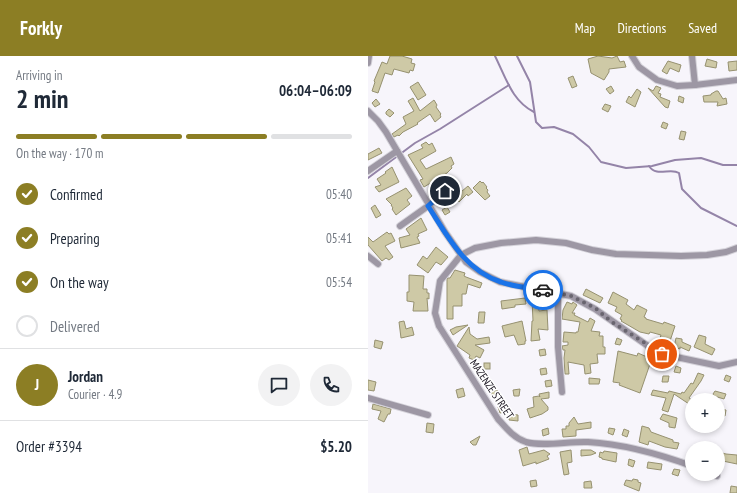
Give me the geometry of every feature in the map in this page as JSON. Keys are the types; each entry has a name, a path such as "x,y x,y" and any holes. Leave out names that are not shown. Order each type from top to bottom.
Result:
{"street":[{"path":"368,63 370,56"},
{"path":"632,56 639,68 657,80 677,86 737,80"},
{"path":"692,56 695,85"},
{"path":"368,111 378,121 428,206 461,255 466,262 480,272 500,282 571,296 595,308 612,322 662,354 719,366 737,362"},
{"path":"368,170 397,151"},
{"path":"400,226 456,184"},
{"path":"461,255 475,248 501,243 536,240 566,242 592,250 616,254 640,255 707,255 726,252 737,248"},
{"name":"MAZENZE STREET","path":"461,255 440,281 436,313 439,326 498,419 508,431 526,442 583,442 613,444 685,464"},
{"path":"368,256 378,264"},
{"path":"558,293 558,347 562,392"},
{"path":"368,398 428,414"}],"building":[{"path":"390,56 402,56 412,59 411,63 415,64 413,71 410,70 409,73 394,69 392,75 385,73 378,93 372,91 374,81 382,62 387,64"},
{"path":"598,56 612,58 617,56 620,62 624,61 626,67 609,69 609,72 604,80 591,73 588,59"},
{"path":"707,59 717,62 716,68 705,66"},
{"path":"668,61 681,65 679,72 670,68 667,74 662,71"},
{"path":"737,61 737,70 729,71 728,62"},
{"path":"573,76 577,86 572,88 568,78"},
{"path":"418,82 426,95 418,100 410,87"},
{"path":"611,86 614,91 610,94 606,89"},
{"path":"656,86 661,88 658,93 661,94 660,97 670,101 668,108 665,107 648,88 653,91"},
{"path":"637,89 641,92 635,107 626,102 629,96 631,98"},
{"path":"718,91 723,99 726,98 727,104 717,106 718,102 704,102 703,96 711,95"},
{"path":"679,96 684,98 683,103 678,101"},
{"path":"413,98 420,111 434,100 441,117 435,122 430,114 417,123 418,124 403,132 399,136 394,137 392,134 406,124 403,117 414,111 408,101"},
{"path":"376,99 380,104 375,107 372,103"},
{"path":"605,104 611,106 608,112 602,109"},
{"path":"389,109 394,113 390,117 386,114"},
{"path":"663,122 668,124 666,129 661,127"},
{"path":"681,131 686,132 684,140 679,139"},
{"path":"426,142 429,145 432,143 436,151 420,160 426,169 451,157 454,164 447,173 424,187 420,180 423,179 408,155 423,148 421,145"},
{"path":"379,148 382,153 368,160 368,154"},
{"path":"392,167 399,182 379,192 375,187 381,185 377,179"},
{"path":"480,181 487,187 487,192 490,196 485,200 473,188"},
{"path":"468,186 473,192 468,196 467,194 459,202 455,197"},
{"path":"406,188 412,196 407,200 410,204 396,215 392,209 392,205 386,199"},
{"path":"375,205 381,215 376,218 371,208"},
{"path":"447,207 450,212 445,215 442,210"},
{"path":"421,218 427,230 418,234 419,236 417,237 420,243 401,248 399,238 410,235 406,229"},
{"path":"387,232 389,234 391,233 395,241 385,246 393,257 389,260 386,258 382,261 368,245 368,237 373,242"},
{"path":"436,247 448,257 441,265 436,262 428,273 417,265 423,256 427,259"},
{"path":"455,270 465,273 464,276 482,283 480,288 468,284 466,294 462,294 462,306 453,306 453,319 447,319 447,279 450,278"},
{"path":"409,275 424,276 423,289 427,289 427,293 429,293 429,299 427,298 428,311 413,311 414,302 407,301 407,292 409,292"},
{"path":"586,289 603,298 600,303 583,295"},
{"path":"613,292 628,300 626,304 634,310 637,305 647,310 644,317 646,319 663,324 664,322 675,326 670,341 660,338 661,335 650,332 649,334 640,332 621,321 622,320 620,319 622,315 615,311 617,307 608,303"},
{"path":"525,298 526,304 515,305 515,307 502,309 501,301"},
{"path":"538,298 539,311 547,310 548,330 538,329 540,340 531,341 533,321 532,299"},
{"path":"567,302 572,304 573,302 577,305 572,313 575,313 574,315 588,322 590,318 595,321 591,331 600,332 599,336 603,336 603,347 605,347 605,354 597,354 598,363 590,364 591,373 585,374 584,365 568,362 569,374 565,374 565,350 563,350 562,346 568,345 568,342 563,342 564,332 578,332 580,322 562,319 563,310"},
{"path":"479,312 485,312 484,323 478,323"},
{"path":"404,321 406,329 412,327 414,335 401,338 399,322"},
{"path":"522,321 526,341 525,344 518,345 514,335 505,337 502,326"},
{"path":"468,325 453,335 450,330 456,327"},
{"path":"469,327 470,334 477,339 489,337 490,343 475,345 484,350 480,358 476,356 474,360 469,358 470,355 457,346"},
{"path":"699,335 706,337 705,344 715,349 712,355 694,347"},
{"path":"617,338 622,340 620,345 615,344"},
{"path":"676,338 682,339 682,342 691,346 689,351 680,347 680,349 674,347"},
{"path":"375,340 383,342 381,349 374,347"},
{"path":"545,349 546,355 540,356 539,350"},
{"path":"618,351 637,356 638,353 647,357 646,359 651,361 640,393 619,385 620,383 613,382"},
{"path":"484,363 490,363 490,369 484,369"},
{"path":"676,366 681,368 680,373 674,372"},
{"path":"546,368 547,374 541,375 540,369"},
{"path":"698,373 704,375 693,393 685,393 685,401 674,394 668,412 662,410 666,398 651,395 653,390 668,393 669,391 681,394 682,392 684,393 691,383 693,384"},
{"path":"726,375 731,377 729,382 724,380"},
{"path":"663,376 669,376 668,382 662,382"},
{"path":"589,378 600,379 599,384 589,384"},
{"path":"368,380 376,382 374,391 368,390"},
{"path":"551,380 552,386 546,387 545,381"},
{"path":"463,388 465,396 458,398 456,390"},
{"path":"520,389 519,396 514,396 513,390"},
{"path":"497,390 499,395 493,397 491,392"},
{"path":"549,392 549,398 541,399 548,407 548,410 542,414 530,418 527,409 534,407 533,397 540,397 539,394"},
{"path":"373,404 391,409 390,414 388,414 384,422 378,419 381,411 372,409"},
{"path":"504,406 505,412 500,413 498,407"},
{"path":"510,414 518,415 518,421 509,420"},
{"path":"663,414 677,418 675,428 669,427 669,423 660,419"},
{"path":"574,417 578,424 591,422 591,428 576,430 576,436 563,437 562,429 566,429 566,426 569,426 569,423"},
{"path":"427,423 434,424 433,433 426,432"},
{"path":"642,426 649,428 651,432 673,440 673,442 679,443 677,449 665,447 649,441 648,445 639,442"},
{"path":"548,428 549,434 543,436 542,430"},
{"path":"609,428 615,429 613,435 608,433"},
{"path":"624,429 629,431 627,437 622,435"},
{"path":"480,436 476,445 473,445 470,442"},
{"path":"527,447 529,454 544,450 550,454 547,456 549,459 536,464 536,462 523,466 519,450"},
{"path":"571,450 572,462 567,463 569,474 564,475 560,452"},
{"path":"581,450 591,450 596,453 581,456"},
{"path":"604,451 617,453 616,462 599,457 600,452 603,453"},
{"path":"725,454 737,455 737,464 725,461"},
{"path":"629,459 635,461 633,467 628,465"},
{"path":"648,462 662,464 661,470 647,468"},
{"path":"674,469 680,470 678,476 672,474"},
{"path":"633,479 638,480 638,482 641,483 639,491 624,485 626,480 632,481"},
{"path":"536,480 537,486 531,487 530,481"},
{"path":"591,481 592,488 584,488 584,482"},
{"path":"731,486 737,487 737,493 730,493"}],"waterway":[{"path":"495,56 510,88 520,102 534,112"},
{"path":"517,56 530,82 536,122 542,128 554,127 573,134 589,147 601,162 626,168 652,166 675,160 701,158 723,165 737,165"},
{"path":"368,178 415,143 440,129 509,85"},
{"path":"649,166 652,170 660,172 675,171 679,173 682,189 701,208 737,226"}],"way so far":[{"path":"543,290 571,296 595,308 612,322 662,354"}],"route":[{"path":"445,191 428,206 466,262 480,272 500,282 543,290"}]}
